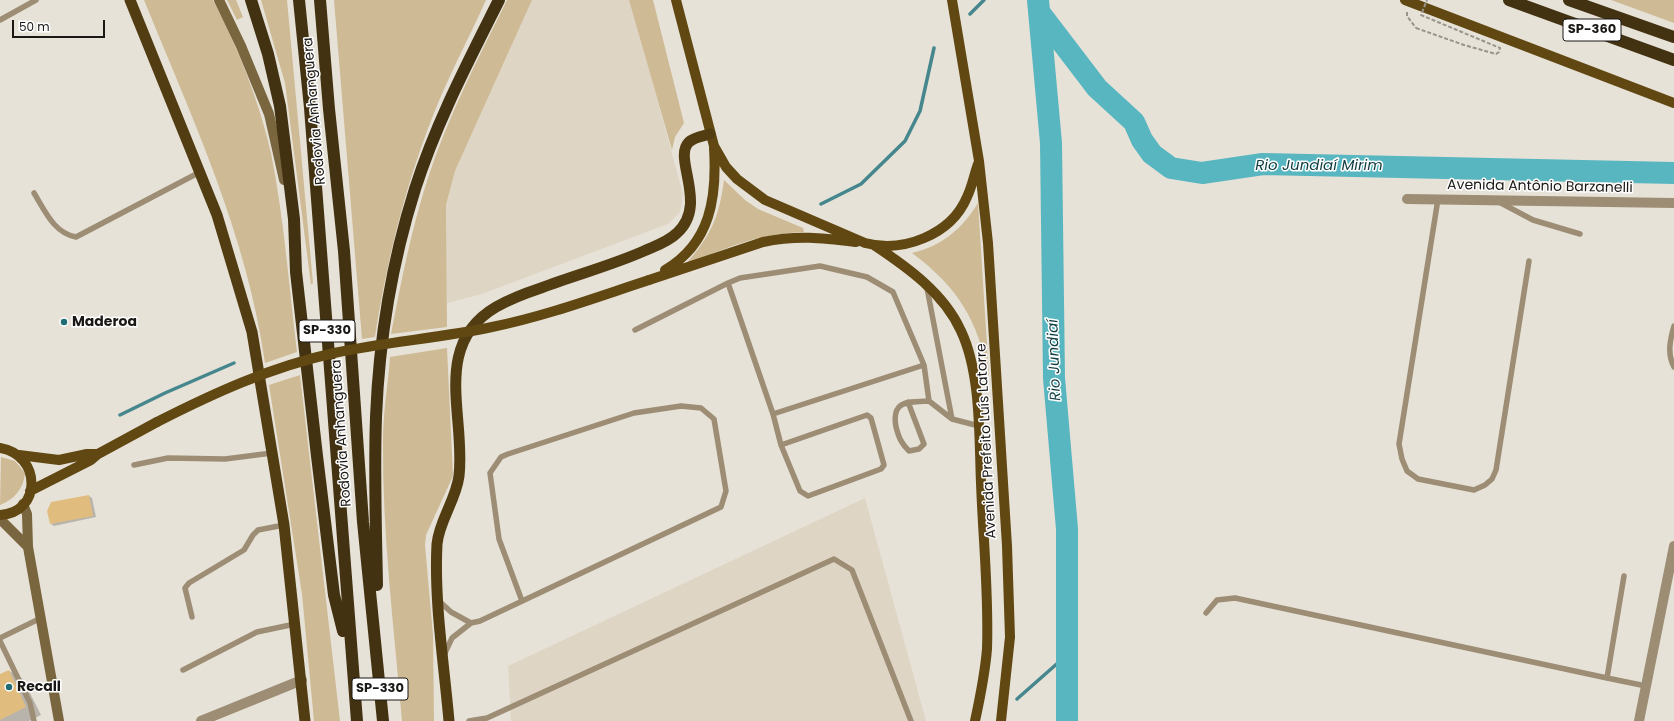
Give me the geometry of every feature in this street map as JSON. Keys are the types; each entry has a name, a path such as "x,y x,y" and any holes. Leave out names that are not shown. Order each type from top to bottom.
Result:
{"highway":[{"path":"130,0 217,215 252,332 284,525 302,680 305,721"},
{"path":"251,0 268,54 280,106 294,219 296,272 334,595 352,663"},
{"name":"Rodovia Anhanguera","path":"299,0 310,108 357,721"},
{"name":"Rodovia Anhanguera","path":"320,0 329,109 344,250 364,522 383,721"},
{"path":"377,656 376,418 384,329 399,251 415,188 448,102 499,0"},
{"name":"SP-360","path":"1509,0 1674,60"},
{"name":"SP-360","path":"1569,0 1674,37"},
{"path":"449,721 438,600 437,544 439,533 459,478 461,454 456,376 458,355 468,332 481,318 502,304 557,282 627,258 666,241 676,234 686,223 690,211 691,196 684,157 685,147 690,141 710,134"}],"main road":[{"path":"219,0 241,46 269,114 294,219"},
{"path":"649,280 684,257 702,230 710,214 713,198 715,170 714,146 676,0"},
{"name":"Avenida Prefeito Luís Latorre","path":"952,0 979,161 988,243 1007,553 1010,636 1001,721"},
{"path":"1405,0 1674,103"},
{"name":"Avenida Prefeito Luís Latorre","path":"714,146 726,167 750,190 765,200 869,244 904,264 927,285 948,309 961,331 972,362 979,426 987,606 986,651 975,721"},
{"path":"30,491 91,460 98,454 157,422 223,389 293,364 360,348 493,327 562,308 763,242 806,237 869,244 914,242 929,236 942,228 954,216 967,198 979,161"},
{"path":"3,447 19,455 59,460 87,454 98,454"},
{"path":"0,515 11,513 23,504 30,491 32,482 30,472 26,463 19,455"},
{"path":"23,504 27,514 28,547 59,721"},
{"path":"0,519 28,547"}],"street":[{"name":"Avenida Antônio Barzanelli","path":"1406,199 1674,203"},
{"path":"1638,721 1674,546"},
{"path":"202,721 302,680"}],"lane":[{"path":"0,20 36,0"},
{"path":"34,193 54,225 66,235 76,237 200,172"},
{"path":"1438,199 1399,444 1402,459 1407,470 1418,479 1474,490 1485,485 1492,479 1496,470 1529,261"},
{"path":"1495,200 1533,220 1580,234"},
{"path":"635,330 740,278 820,266 867,277 893,292 924,365 929,401"},
{"path":"728,284 773,414 781,445 800,491 808,496 881,469 884,466 872,418 867,416 781,445"},
{"path":"927,285 952,419"},
{"path":"1674,326 1670,341 1670,359 1674,367"},
{"path":"773,414 924,365"},
{"path":"908,402 924,444 919,449 909,451 900,441 894,415 897,408 908,402 929,401 952,419 979,426"},
{"path":"443,658 452,638 471,623 480,621 721,507 726,491 714,419 702,408 681,406 634,413 548,440 501,458 490,473 499,539 522,601"},
{"path":"134,465 168,458 225,458 273,453"},
{"path":"192,617 185,588 189,583 244,550 253,535 258,530 284,525"},
{"path":"469,721 487,718 834,559 852,570 911,721"},
{"path":"1607,678 1624,576"},
{"path":"1206,613 1217,600 1235,598 1646,686"},
{"path":"438,600 451,612 471,623"},
{"path":"0,638 40,618"},
{"path":"183,670 257,632 295,624"},
{"path":"0,641 30,703 34,721"}],"path":[{"path":"1416,28 1464,45 1496,54 1500,52 1500,48 1421,15 1427,0"}],"shaded area":[{"path":"144,0 213,0 231,36 254,94 271,153 283,227 297,352 265,363 257,315 245,269 216,178"},
{"path":"227,0 236,0 243,17 237,20"},
{"path":"261,0 287,0 313,283 311,285 285,83"},
{"path":"334,0 486,0 440,99 414,168 391,252 375,337 362,339"},
{"path":"507,0 532,0 455,171 446,205 447,327 391,334 411,238 427,181 453,112"},
{"path":"532,0 630,0 683,194 680,212 668,224 482,294 447,303 446,205 455,171"},
{"path":"629,0 653,0 684,123 675,137 672,150"},
{"path":"1611,0 1674,0 1674,23"},
{"path":"724,180 745,200 758,209 803,228 804,232 772,235 744,242 686,264 708,235 716,216"},
{"path":"978,203 989,377 979,339 964,307 942,279 912,253 933,246 950,235 965,221"},
{"path":"447,348 453,476 426,535 425,545 433,635 434,721 402,721 384,510 383,429 390,357"},
{"path":"300,375 340,721 314,721 302,594 269,385"},
{"path":"1,457 15,461 25,473 23,484 14,497 0,505"},
{"path":"865,498 926,721 511,721 508,666"}],"building":[{"path":"89,495 93,516 50,524 47,511 51,502"},
{"name":"Recall","path":"9,670 26,707 0,720 0,674"}],"waterway":[{"path":"970,14 984,0"},
{"name":"Rio Jundiaí","path":"1038,0 1051,143 1054,378 1067,529 1067,721"},
{"name":"Rio Jundiaí Mirim","path":"1039,12 1097,88 1134,122 1142,140 1152,154 1171,168 1202,173 1263,164 1674,173"},
{"path":"821,204 861,184 905,141 920,111 934,48"},
{"path":"120,415 165,393 234,363"},
{"path":"1017,699 1068,654"}],"place":[{"name":"Maderoa","path":"64,322"},
{"name":"Recall","path":"9,687"}]}
